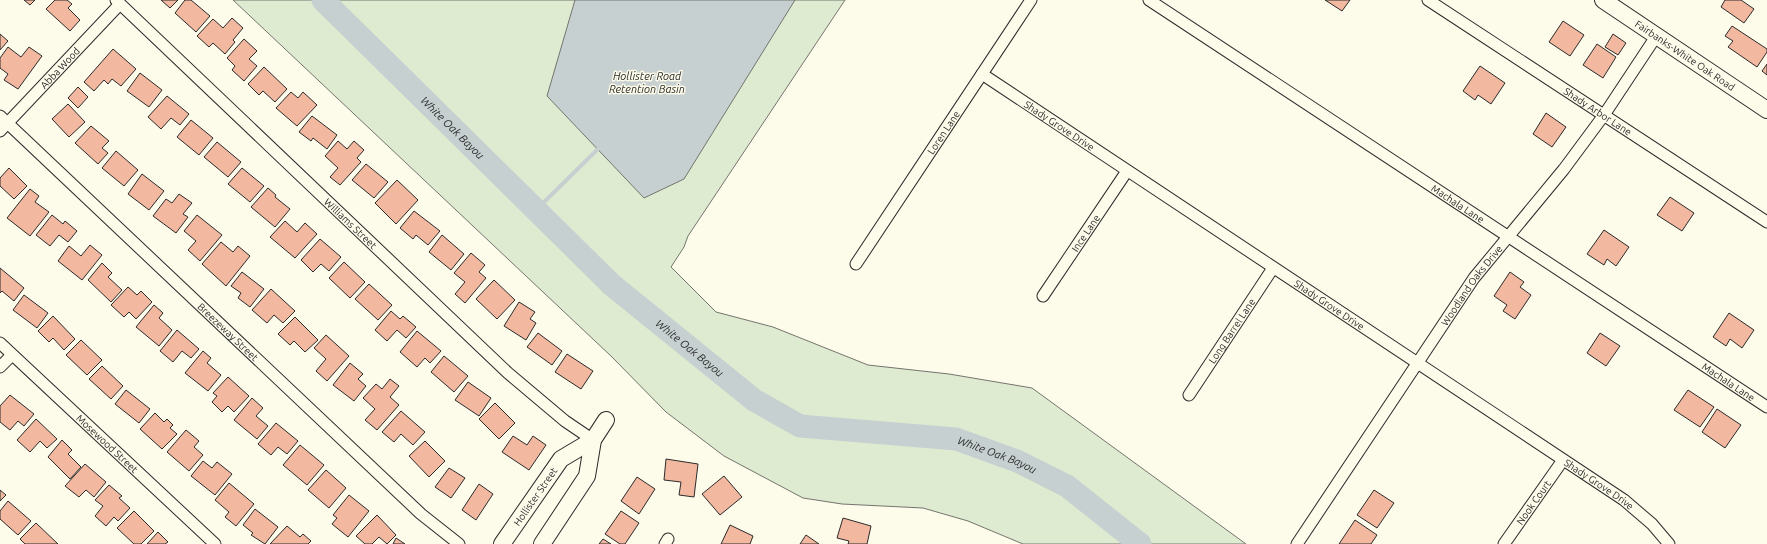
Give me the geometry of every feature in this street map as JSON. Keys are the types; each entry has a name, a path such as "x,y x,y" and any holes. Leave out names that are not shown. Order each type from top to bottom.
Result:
{"street":[{"name":"Loren Lane","path":"856,264 1031,0"},
{"name":"Machala Lane","path":"1149,0 1767,407"},
{"name":"Shady Arbor Lane","path":"1428,0 1767,222"},
{"name":"Fairbanks-White Oak Road","path":"1604,0 1767,110"},
{"name":"Abba Wood","path":"2,123 118,2"},
{"name":"Williams Street","path":"118,2 508,373 565,421 593,440"},
{"name":"Woodland Oaks Drive","path":"1297,544 1474,278 1564,169 1604,115 1657,36"},
{"name":"Shady Grove Drive","path":"982,74 1638,511 1669,544"},
{"name":"Breezeway Street","path":"2,123 421,514 459,544"},
{"name":"Ince Lane","path":"1043,296 1127,170"},
{"name":"Long Barrel Lane","path":"1189,394 1273,268"},
{"name":"Mosewood Street","path":"0,343 215,544"},
{"path":"0,367 12,355"},
{"name":"Hollister Street","path":"542,544 587,476 593,440 606,420"},
{"name":"Hollister Street","path":"502,544 560,459 593,440"},
{"name":"Nook Court","path":"1504,544 1563,460"}],"green space":[{"path":"233,0 845,0 688,236 684,247 671,267 716,312 773,327 868,365 949,374 1032,388 1246,544 1023,544 968,521 923,508 842,504 803,498 724,456 666,412 612,357"}],"water":[{"name":"Hollister Road Retention Basin","path":"575,0 795,0 684,179 644,198 547,96"}],"building":[{"path":"24,0 35,0 30,5"},
{"path":"55,0 67,0 72,4 68,8 80,20 70,31 46,9"},
{"path":"161,0 178,0 170,8"},
{"path":"185,0 191,0 210,16 196,32 175,13"},
{"path":"1325,0 1350,0 1342,11"},
{"path":"1725,0 1741,0 1754,9 1744,23 1721,7"},
{"path":"232,18 243,28 233,40 235,42 225,54 213,43 209,47 197,36 213,19 223,28"},
{"path":"1563,21 1584,35 1570,56 1549,42"},
{"path":"1732,26 1767,49 1767,52 1757,67 1728,47 1733,41 1725,36"},
{"path":"0,34 8,41 0,50"},
{"path":"1613,34 1626,43 1618,55 1605,47"},
{"path":"244,39 257,51 249,59 257,66 244,81 232,70 235,66 227,58"},
{"path":"1597,44 1616,57 1603,78 1583,65"},
{"path":"8,47 21,57 29,47 42,56 18,89 4,80 8,74 0,68 0,58"},
{"path":"113,49 136,69 121,86 112,79 108,84 104,80 94,91 84,82"},
{"path":"1767,64 1767,75 1762,71"},
{"path":"1480,66 1505,83 1491,104 1478,95 1475,100 1463,91"},
{"path":"264,67 287,89 275,102 263,91 259,95 248,84"},
{"path":"140,73 162,90 149,107 127,91"},
{"path":"78,87 88,97 78,108 68,98"},
{"path":"291,92 298,98 303,92 317,105 297,126 276,108"},
{"path":"167,96 189,114 180,125 171,118 161,129 148,117"},
{"path":"68,104 85,122 69,137 52,119"},
{"path":"1546,113 1566,127 1552,147 1533,134"},
{"path":"312,116 337,135 327,149 313,138 311,141 299,132"},
{"path":"191,120 213,138 199,155 177,137"},
{"path":"91,126 109,141 102,148 108,153 98,164 75,143"},
{"path":"338,141 347,149 354,141 364,150 357,158 361,162 340,185 330,177 338,168 325,156"},
{"path":"217,142 241,162 228,177 204,157"},
{"path":"116,151 138,170 124,186 102,168"},
{"path":"366,164 388,182 374,198 352,180"},
{"path":"9,168 27,186 14,199 0,186 0,178"},
{"path":"242,168 264,186 250,202 228,184"},
{"path":"142,174 164,191 149,210 128,194"},
{"path":"397,180 418,200 396,224 375,203"},
{"path":"268,188 276,195 275,197 290,209 275,227 251,207"},
{"path":"30,189 39,196 35,202 49,212 30,236 7,218"},
{"path":"179,194 192,203 183,214 188,217 176,233 153,216 166,199 172,203"},
{"path":"1670,197 1694,213 1682,231 1657,215"},
{"path":"414,211 440,231 428,245 416,235 413,239 400,228"},
{"path":"52,215 63,224 65,221 77,231 68,242 59,235 50,246 36,235"},
{"path":"197,215 222,235 200,261 188,250 196,241 184,231"},
{"path":"285,221 297,232 305,223 317,234 295,258 270,237"},
{"path":"1604,230 1629,247 1616,266 1607,259 1604,265 1587,254"},
{"path":"442,235 464,254 451,270 429,252"},
{"path":"320,239 341,257 329,271 321,264 313,272 301,260"},
{"path":"221,242 233,252 238,246 250,256 226,286 202,264"},
{"path":"90,245 102,255 82,280 58,261 69,246 81,256"},
{"path":"471,253 485,265 479,272 486,278 465,303 455,294 465,282 454,273"},
{"path":"344,262 365,282 350,298 329,278"},
{"path":"102,263 112,273 108,277 122,290 111,302 88,280"},
{"path":"0,268 24,288 14,301 2,291 0,293"},
{"path":"242,272 264,289 250,307 238,298 241,293 231,286"},
{"path":"1510,272 1524,282 1520,287 1531,295 1515,319 1503,311 1507,305 1494,296"},
{"path":"494,280 515,300 497,319 476,299"},
{"path":"369,284 392,305 378,320 355,299"},
{"path":"128,287 137,295 141,291 152,302 136,319 129,312 124,317 111,305"},
{"path":"271,289 295,311 283,323 274,315 267,323 252,310"},
{"path":"24,295 48,313 37,328 13,310"},
{"path":"519,302 535,312 530,319 536,323 526,340 504,326"},
{"path":"154,305 163,313 159,318 172,330 159,346 136,327"},
{"path":"391,311 400,319 403,316 416,327 406,338 397,330 387,341 375,330"},
{"path":"1729,313 1754,330 1742,348 1730,339 1726,346 1713,337"},
{"path":"53,316 75,339 64,350 53,338 49,342 38,331"},
{"path":"295,317 318,340 305,352 294,341 290,345 278,334"},
{"path":"177,330 199,349 191,358 182,351 173,362 160,351"},
{"path":"417,331 441,351 430,363 425,358 417,367 400,352"},
{"path":"538,333 562,351 552,365 527,347"},
{"path":"1600,333 1620,346 1606,366 1587,353"},
{"path":"326,335 349,356 327,381 316,371 326,359 314,348"},
{"path":"81,340 102,360 87,375 66,355"},
{"path":"203,351 211,358 207,363 221,375 208,391 185,373"},
{"path":"567,354 593,371 581,389 555,372"},
{"path":"444,356 468,376 454,392 431,372"},
{"path":"350,363 363,374 358,379 366,386 354,401 333,385"},
{"path":"102,366 123,386 111,399 89,379"},
{"path":"228,377 249,396 234,412 228,406 222,412 212,402 217,396 213,393"},
{"path":"390,379 399,386 390,397 399,405 377,430 365,420 375,409 363,398 376,384 382,389"},
{"path":"468,382 491,398 479,416 455,400"},
{"path":"126,390 150,409 139,423 115,404"},
{"path":"1688,390 1714,407 1700,427 1674,410"},
{"path":"10,395 34,414 24,426 18,421 10,430 0,422 0,406"},
{"path":"252,398 263,408 256,416 268,426 257,439 234,420"},
{"path":"495,403 515,423 499,439 479,419"},
{"path":"1717,409 1741,425 1725,448 1702,432"},
{"path":"401,411 425,432 413,445 401,434 394,442 382,432"},
{"path":"155,413 164,422 167,419 173,425 170,428 177,434 162,449 140,429"},
{"path":"36,419 57,439 47,448 40,441 30,452 17,440"},
{"path":"276,423 298,441 287,454 278,447 271,455 258,444"},
{"path":"186,430 199,441 194,447 203,455 189,471 167,452"},
{"path":"513,436 527,445 533,436 546,445 529,470 502,452"},
{"path":"62,440 72,450 68,454 81,467 70,479 48,457"},
{"path":"425,441 445,461 429,477 409,456"},
{"path":"300,445 324,465 307,485 283,465"},
{"path":"666,459 698,464 694,497 679,495 681,482 664,480"},
{"path":"203,461 212,468 217,462 232,474 215,495 191,476"},
{"path":"85,464 106,482 94,497 86,490 79,497 65,486"},
{"path":"449,468 465,478 451,498 435,487"},
{"path":"326,470 346,488 329,508 308,490"},
{"path":"724,476 742,497 720,515 702,494"},
{"path":"637,477 655,489 639,514 621,501"},
{"path":"229,483 254,504 236,526 225,517 229,512 215,500"},
{"path":"479,484 493,494 476,520 462,510"},
{"path":"109,485 122,496 119,498 130,508 118,521 114,517 106,526 95,516 103,506 95,500"},
{"path":"0,490 6,495 0,501"},
{"path":"1374,490 1394,503 1377,528 1357,515"},
{"path":"349,495 369,511 348,537 332,524 337,518 333,515"},
{"path":"8,501 31,521 18,535 0,519 0,511"},
{"path":"255,509 278,527 265,544 251,535 253,533 243,525"},
{"path":"134,511 154,531 141,544 134,544 117,528"},
{"path":"621,511 639,523 625,544 620,544 605,534"},
{"path":"377,515 396,535 387,544 379,537 372,544 365,544 356,536"},
{"path":"843,518 871,526 867,544 848,544 849,541 837,538"},
{"path":"1355,520 1377,535 1371,544 1339,544"},
{"path":"36,523 58,544 25,544 20,539"},
{"path":"730,525 753,536 750,544 721,544"},
{"path":"287,526 300,537 303,534 311,541 308,544 270,544"},
{"path":"158,532 168,542 165,544 147,544"},
{"path":"806,535 819,544 800,544"},
{"path":"396,538 405,544 393,544"},
{"path":"603,539 611,544 599,544"}],"waterway":[{"name":"White Oak Bayou","path":"323,0 612,285 754,400 800,426 956,439 1017,461 1067,486 1140,544"},
{"path":"536,210 601,146"}]}
